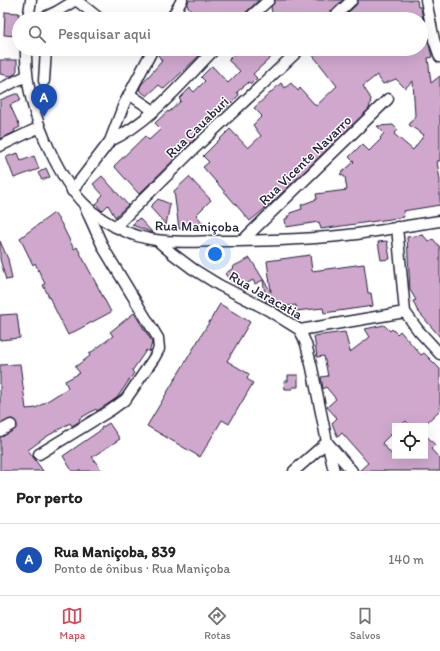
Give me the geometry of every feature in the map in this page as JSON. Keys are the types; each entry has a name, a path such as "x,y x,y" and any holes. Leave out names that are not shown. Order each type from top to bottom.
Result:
{"street":[{"path":"29,12 31,0"},
{"path":"56,12 76,0 91,12"},
{"path":"175,12 182,0"},
{"path":"256,12 269,0"},
{"path":"339,12 352,0"},
{"path":"426,0 434,40 440,57"},
{"name":"Rua Maniçoba","path":"26,56 26,76 33,106 40,127 58,167 72,191 84,206 97,216 129,234 159,242 301,239 357,234 440,221"},
{"path":"44,81 46,56"},
{"path":"72,191 110,141 129,94 149,56"},
{"path":"110,141 131,130 154,111 208,56"},
{"name":"Rua Cauaburi","path":"115,227 293,56"},
{"path":"0,89 26,76"},
{"path":"129,94 154,111"},
{"name":"Rua Vicente Navarro","path":"242,241 388,99"},
{"path":"0,146 40,127"},
{"path":"40,454 120,404 132,392 159,349 158,338 104,249 84,206"},
{"path":"397,227 405,312 418,330 440,354"},
{"name":"Rua Jaracatia","path":"159,242 193,269 268,310 300,330 306,344 312,368 334,471"},
{"path":"300,330 405,312"},
{"path":"0,431 11,425"},
{"path":"294,471 327,442 352,471"}],"building":[{"path":"189,0 259,0 246,12 192,12 187,5"},
{"path":"275,0 343,0 330,12 272,12 271,7"},
{"path":"358,0 417,0 418,7 421,7 422,12 348,12 356,5"},
{"path":"5,12 12,12 12,36 4,35"},
{"path":"428,40 432,57 428,58 431,83 440,76 440,161 437,161 440,180 440,205 403,211 404,217 321,229 319,222 286,227 285,219 288,218 287,216 290,216 290,213 302,209 301,205 317,199 316,194 347,190 345,177 340,174 354,162 349,157 362,144 369,151 381,139 380,138 384,133 377,126 393,125 398,130 394,134 413,150 424,135 409,125 415,116 413,81 405,88 396,79 383,84 377,75 363,86 371,99 369,109 275,200 250,221 203,167 209,162 203,156 230,129 248,148 261,136 253,125 262,116 254,108 281,83 285,88 291,83 298,91 300,88 316,106 337,86 313,56 428,56"},
{"path":"159,56 199,56 164,89 159,85 147,96 139,90 141,85 162,61"},
{"path":"232,56 272,56 253,74 257,78 251,84 249,82 237,92 239,95 223,111 221,110 192,136 195,139 139,194 114,166 145,136 149,140 161,129 155,123 181,101 179,99 190,88 194,92 205,81 201,77 212,66 228,83 240,71 228,60"},
{"path":"0,60 17,60 17,70 15,74 11,76 0,74"},
{"path":"18,94 21,100 10,105 20,127 14,130 15,132 0,139 0,100"},
{"path":"18,153 21,161 34,156 39,169 14,178 6,157"},
{"path":"46,168 50,177 42,180 38,173"},
{"path":"102,176 128,205 115,217 108,205 102,211 96,204 103,195 93,184"},
{"path":"189,177 211,200 196,215 202,222 203,228 179,229 174,191"},
{"path":"158,199 170,204 166,225 150,207"},
{"path":"54,213 61,223 74,249 77,247 111,312 68,335 43,285 45,284 35,263 33,265 20,238"},
{"path":"139,218 153,233 132,225"},
{"path":"423,235 429,242 433,239 440,247 440,337 417,310 413,301 416,300 410,290 407,237"},
{"path":"0,241 8,259 12,279 6,280 0,259"},
{"path":"387,241 390,259 381,260 378,242"},
{"path":"310,255 312,271 364,264 368,293 371,293 373,306 324,313 323,308 296,311 296,305 280,307 283,311 266,302 263,280 255,284 253,280 241,288 230,280 225,274 233,268 232,267 250,258 271,292 267,261"},
{"path":"220,304 250,322 227,361 249,374 247,379 253,383 229,424 222,420 200,457 147,426"},
{"path":"134,313 152,343 149,352 146,350 132,371 134,373 117,398 97,411 96,409 79,419 80,421 72,426 70,423 46,437 28,450 43,471 0,471 0,437 14,430 17,425 12,419 0,424 0,365 20,364 26,409 36,408 68,388 65,381 80,373 75,367 90,356 89,354 113,336 110,332"},
{"path":"17,314 20,338 0,340 0,315"},
{"path":"384,325 390,331 392,329 397,334 400,331 421,355 424,353 440,369 440,410 426,423 408,423 406,421 404,423 392,423 392,433 382,443 392,455 392,459 428,459 428,437 435,445 431,449 440,459 440,471 359,471 368,463 342,433 338,437 332,423 337,418 327,407 336,399 326,387 323,389 321,377 328,376 324,356 317,357 314,336 345,332 350,352 370,337 365,329"},
{"path":"288,375 298,375 298,387 292,387 293,389 285,389 284,381 288,381"},
{"path":"109,423 120,439 92,457 102,471 72,471 63,456"}],"place":[{"name":"Rua Maniçoba, 839","path":"44,117"}]}
